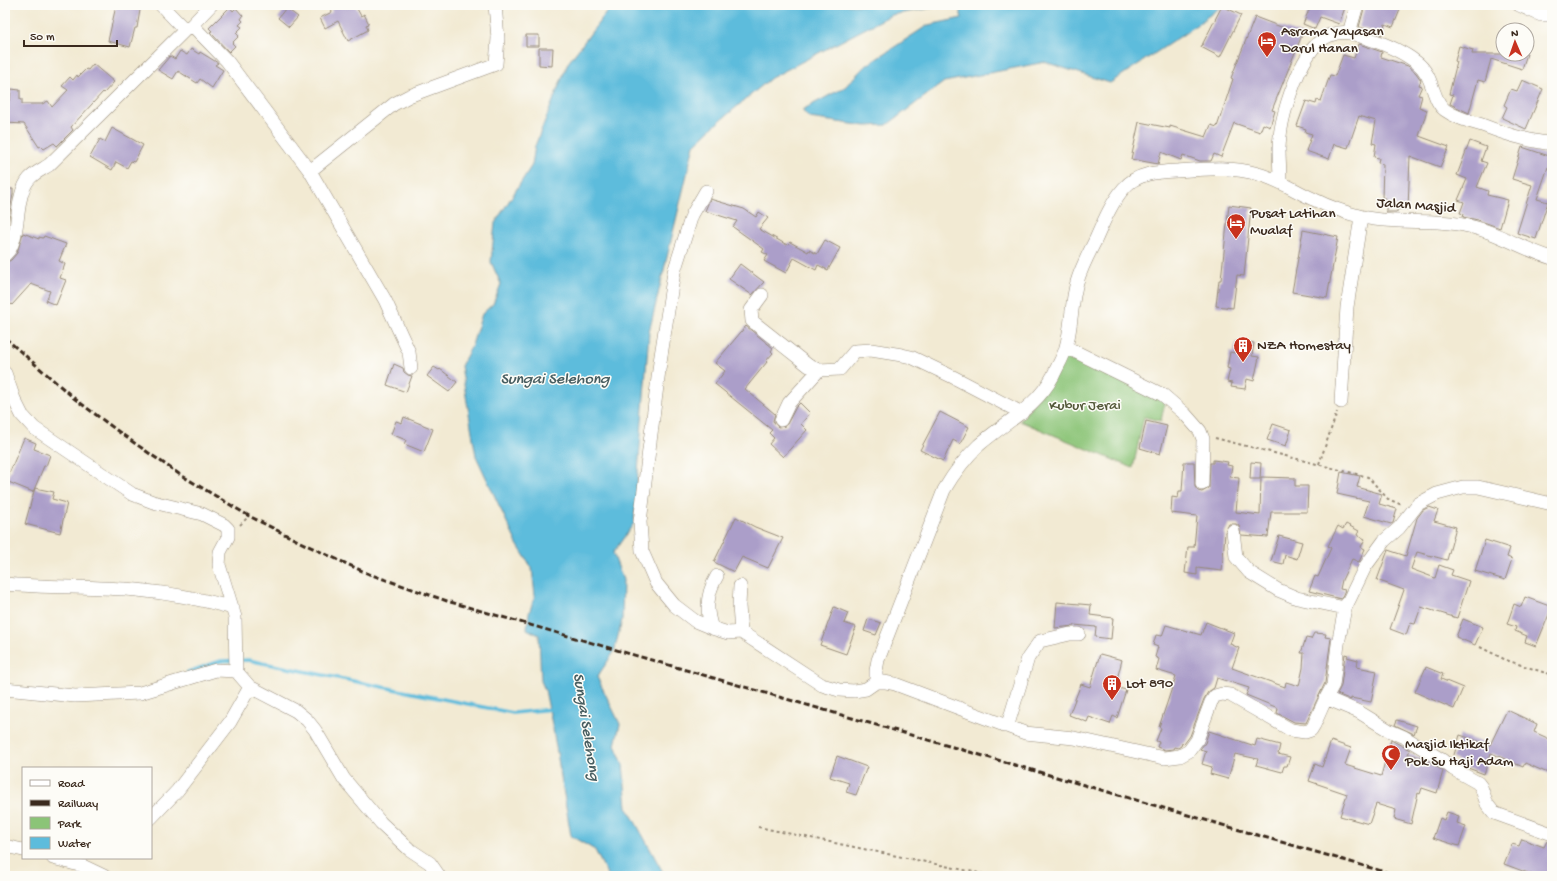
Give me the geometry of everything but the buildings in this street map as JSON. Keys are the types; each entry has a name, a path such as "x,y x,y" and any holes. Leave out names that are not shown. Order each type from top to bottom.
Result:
{"street":[{"path":"161,5 189,27 227,61 310,171 385,300 409,352 411,368"},
{"path":"5,255 13,242 23,188 30,178 49,165 211,5"},
{"path":"310,171 394,104 496,64 498,38 495,5"},
{"path":"1350,33 1357,5"},
{"path":"1519,5 1541,15 1552,15"},
{"path":"1280,182 1279,149 1283,117 1289,95 1306,58 1315,45 1326,37 1339,34 1350,33 1374,40 1392,48 1417,63 1425,69 1438,102 1446,111 1462,119 1522,138 1552,144"},
{"name":"Jalan Masjid","path":"876,682 878,660 944,490 966,457 980,444 1022,413 1038,397 1052,378 1066,347 1074,298 1081,270 1110,209 1125,187 1135,179 1148,174 1160,172 1219,168 1237,170 1257,174 1280,182 1312,199 1361,217 1389,222 1426,222 1464,225 1491,232 1552,258"},
{"path":"706,191 692,215 674,272 660,362 640,522 642,551 656,583 674,605 695,621 728,633 741,632 822,685 839,690 854,691 866,689 876,682 895,684 1025,733 1074,738 1164,758 1185,754 1193,746 1197,740 1211,702 1215,696 1222,694 1230,695 1291,730 1305,732 1311,730 1314,725 1333,685 1338,644 1345,608 1365,567 1384,541 1399,528 1418,504 1428,498 1446,491 1463,487 1478,487 1552,504"},
{"path":"1341,402 1348,307 1361,217"},
{"path":"762,295 751,310 752,321 809,366 819,370 840,369 855,351 862,350 902,355 946,374 1022,413"},
{"path":"1066,347 1163,396 1185,414 1202,434 1202,484"},
{"path":"781,420 789,403 819,370"},
{"path":"5,373 14,399 22,415 34,428 132,494 153,502 202,514 224,525 228,529 229,532 220,552 219,565 235,617 236,664 250,687 296,711 307,720 315,730 344,779 381,823 409,849 430,864 439,876"},
{"path":"1233,531 1236,557 1249,572 1278,590 1292,596 1345,608"},
{"path":"712,628 708,619 707,601 712,585 718,576"},
{"path":"5,584 136,590 212,602 233,608"},
{"path":"740,586 739,606 741,632"},
{"path":"1004,726 1009,721 1028,658 1040,641 1070,634 1079,634"},
{"path":"5,689 75,696 140,693 236,664"},
{"path":"152,817 177,791 230,722 250,687"},
{"path":"1326,698 1359,712 1442,760 1453,769 1478,782 1487,804 1494,813 1552,834"},
{"path":"5,846 22,850"},
{"path":"57,859 83,866 104,876"}],"path":[{"path":"1319,464 1341,402"},
{"path":"1202,434 1368,477 1388,499 1413,510"},
{"path":"1480,647 1506,660 1552,675"},
{"path":"758,827 993,876"}],"green space":[{"name":"Kubur Jerai","path":"1068,354 1165,401 1161,421 1144,417 1133,468 1020,421"}],"water":[{"name":"Sungai Selehong","path":"612,5 1223,5 1187,32 1110,83 1045,62 944,82 887,125 866,126 809,118 802,110 845,87 864,67 928,25 962,18 959,8 937,7 891,15 771,78 715,125 694,145 649,332 634,523 613,553 623,580 622,620 614,652 597,677 620,724 615,745 623,764 627,807 665,876 608,876 595,850 571,836 553,729 545,690 541,681 539,635 527,629 529,613 535,596 532,568 517,544 476,456 461,366 472,345 482,314 493,304 501,284 491,262 495,223 532,165 535,146 568,63"}],"waterway":[{"path":"188,672 221,661 248,660 513,713 552,709"}],"railway":[{"path":"5,338 75,399 179,474 249,516 306,545 369,574 447,601 1399,876"}],"place":[{"name":"Asrama Yayasan Darul Hanan","path":"1267,58"},
{"name":"Pusat Latihan Mualaf","path":"1236,240"},
{"name":"NZA Homestay","path":"1243,363"},
{"name":"Lot 890","path":"1112,701"},
{"name":"Masjid Iktikaf Pok Su Haji Adam","path":"1391,771"}]}
